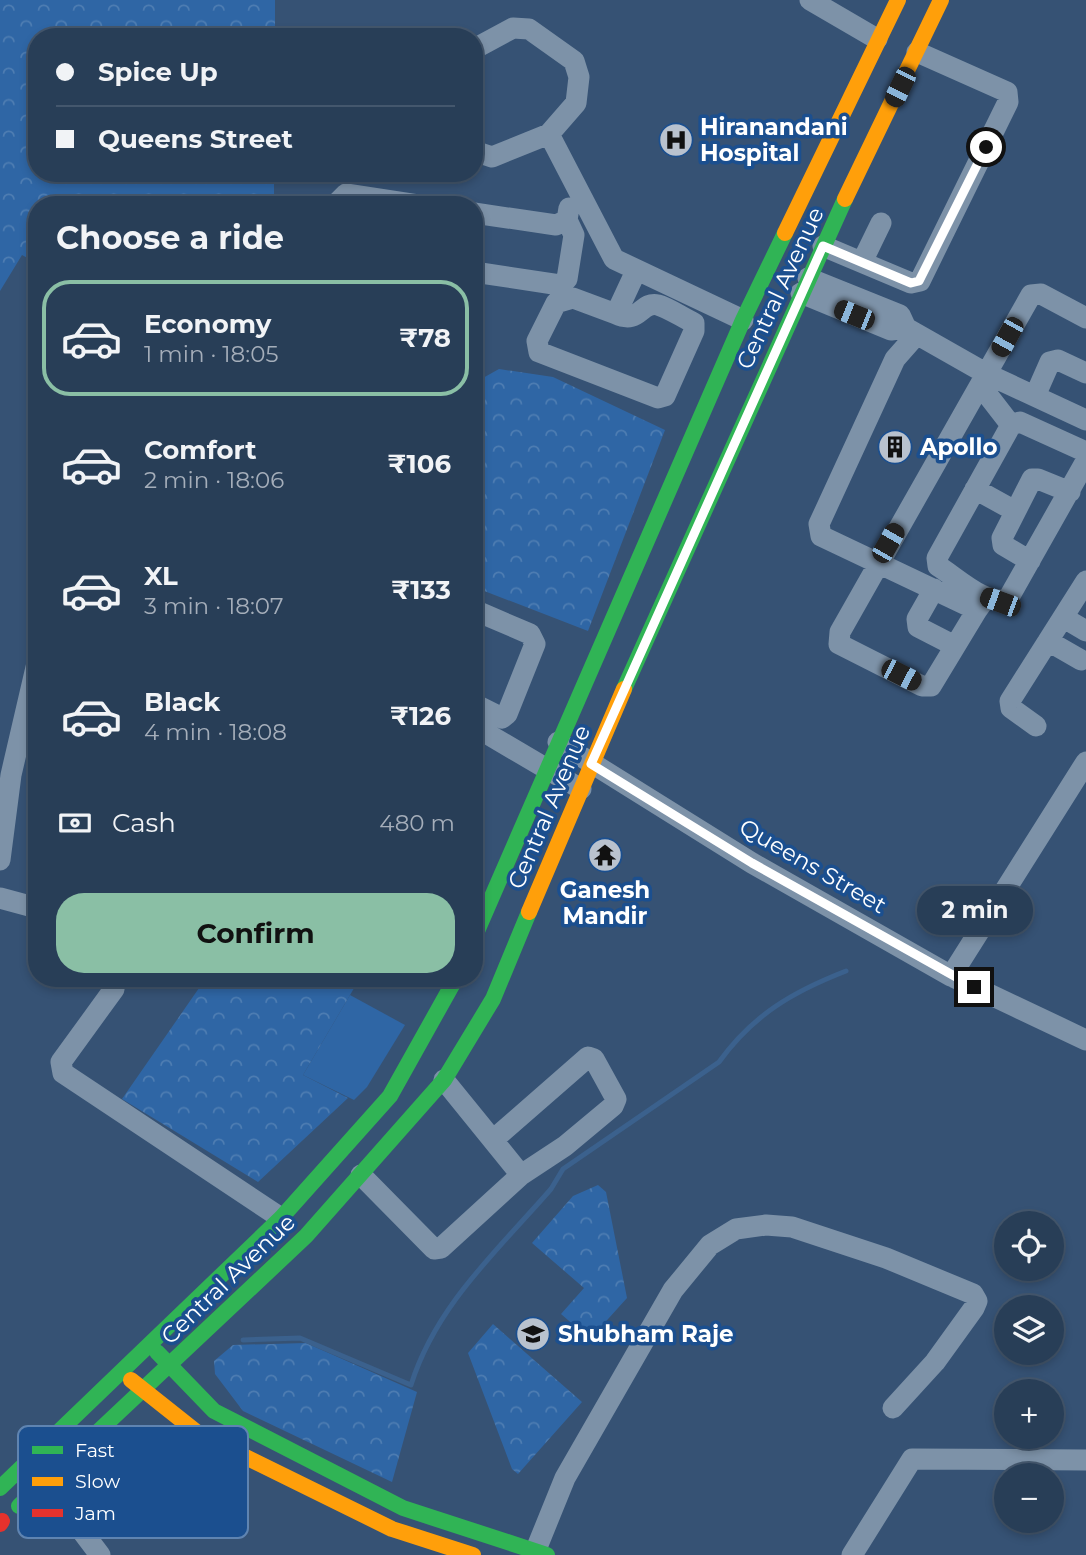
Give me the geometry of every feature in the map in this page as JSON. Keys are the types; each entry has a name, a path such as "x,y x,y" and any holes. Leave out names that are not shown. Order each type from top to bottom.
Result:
{"main road":[{"name":"Central Avenue","path":"483,917 743,320 898,0"},
{"name":"Central Avenue","path":"106,1426 306,1236 444,1080 493,999 591,764 805,286 941,0"},
{"name":"Central Avenue","path":"64,1426 281,1218 390,1096 451,987"},
{"path":"148,1345 172,1365 214,1411 243,1426"},
{"path":"121,1371 189,1426"},
{"path":"248,1428 403,1508 541,1553"},
{"path":"248,1458 393,1529 473,1555"},
{"name":"Central Avenue","path":"0,1488 18,1471"},
{"path":"0,1488 16,1494 18,1502"},
{"name":"Central Avenue","path":"1,1522 12,1518 18,1508"},
{"path":"449,1547 455,1525"}],"street":[{"path":"810,0 877,39"},
{"path":"483,44 513,28 529,29 574,61 579,77 576,103 549,134 492,157 483,154"},
{"path":"823,246 911,283 919,281 1007,102 1007,92 949,76 917,52"},
{"path":"549,134 614,259 743,320"},
{"path":"483,273 560,285 567,279 574,235 567,220 574,178"},
{"path":"483,214 556,225 567,220"},
{"path":"862,262 881,223"},
{"path":"617,314 636,271"},
{"path":"805,286 900,315 912,331 983,379 1035,396 1086,421"},
{"path":"982,604 931,686 922,686 839,644 840,632 877,561 1031,295 1041,294 1086,318"},
{"path":"573,298 617,314 633,317 648,306 657,305 694,323 694,331 665,396 658,398 539,352 537,341 556,303 573,298"},
{"path":"912,331 895,359 819,524 821,536 934,589 982,604 1000,602 1008,599 1086,461"},
{"path":"1035,396 1051,362 1058,360 1086,373"},
{"path":"983,379 1011,425"},
{"path":"982,604 938,566 937,558 1011,425 1020,422 1086,452"},
{"path":"1030,561 1003,545 1002,538 1032,479 1070,492"},
{"path":"975,489 1015,511"},
{"path":"1036,726 1011,708 1010,701 1086,581"},
{"path":"934,589 917,619 918,627 956,646"},
{"path":"483,614 530,634 535,644 508,714 502,718 483,708"},
{"path":"1064,618 1086,631"},
{"path":"1048,641 1081,660"},
{"path":"0,860 11,775 28,702"},
{"path":"483,732 581,789"},
{"name":"Queens Street","path":"558,742 752,863 951,976 1086,1040"},
{"path":"951,976 1086,762"},
{"path":"0,898 28,906"},
{"path":"114,987 61,1062 63,1073 281,1218"},
{"path":"361,1175 434,1249 441,1248 522,1175 565,1146 617,1099 594,1059 588,1057 493,1140"},
{"path":"444,1080 522,1175"},
{"path":"541,1553 565,1478 673,1290 710,1245 736,1229 766,1225 792,1227 886,1258 973,1294 977,1301 974,1308 935,1362 893,1408"},
{"path":"852,1555 912,1458 1086,1461"},
{"path":"87,1538 100,1555"}],"green space":[{"path":"0,0 275,0 275,28 28,28 28,182 274,182 274,196 28,196 28,258 22,255 0,291"},
{"path":"499,369 553,377 665,430 588,631 483,590 483,378"},
{"path":"200,987 355,987 303,1075 348,1098 258,1182 122,1099"},
{"path":"350,995 405,1025 367,1087 354,1100 303,1075"},
{"path":"598,1185 606,1192 627,1298 590,1339 561,1314 584,1288 532,1243 573,1196"},
{"path":"493,1324 582,1402 518,1474 512,1469 468,1353"},
{"path":"306,1343 417,1392 392,1482 243,1411 215,1374 214,1361 233,1345"}],"waterway":[{"path":"243,1340 300,1338 411,1385 422,1356 452,1304 551,1189 563,1169 719,1062 746,1031 775,1007 808,987 846,971"}],"traffic: fast":[{"path":"624,689 845,199"},
{"path":"483,917 743,320 785,233"},
{"path":"104,1426 306,1236 444,1080 493,999 529,912"},
{"path":"65,1426 281,1218 390,1096 451,987"},
{"path":"157,1352 214,1411 243,1426"},
{"path":"248,1428 403,1508 547,1555"},
{"path":"0,1488 18,1471"}],"traffic: slow":[{"path":"785,233 898,0"},
{"path":"845,199 941,0"},
{"path":"529,912 624,689"},
{"path":"131,1380 189,1426"},
{"path":"248,1458 392,1529 473,1555"}],"place":[{"name":"Hiranandani Hospital","path":"676,140"},
{"name":"Apollo","path":"895,447"},
{"name":"Ganesh Mandir","path":"605,855"},
{"name":"Shubham Raje","path":"533,1334"}],"route":[{"path":"974,987 752,863 591,764 823,246 911,283 919,281 986,147"}]}
